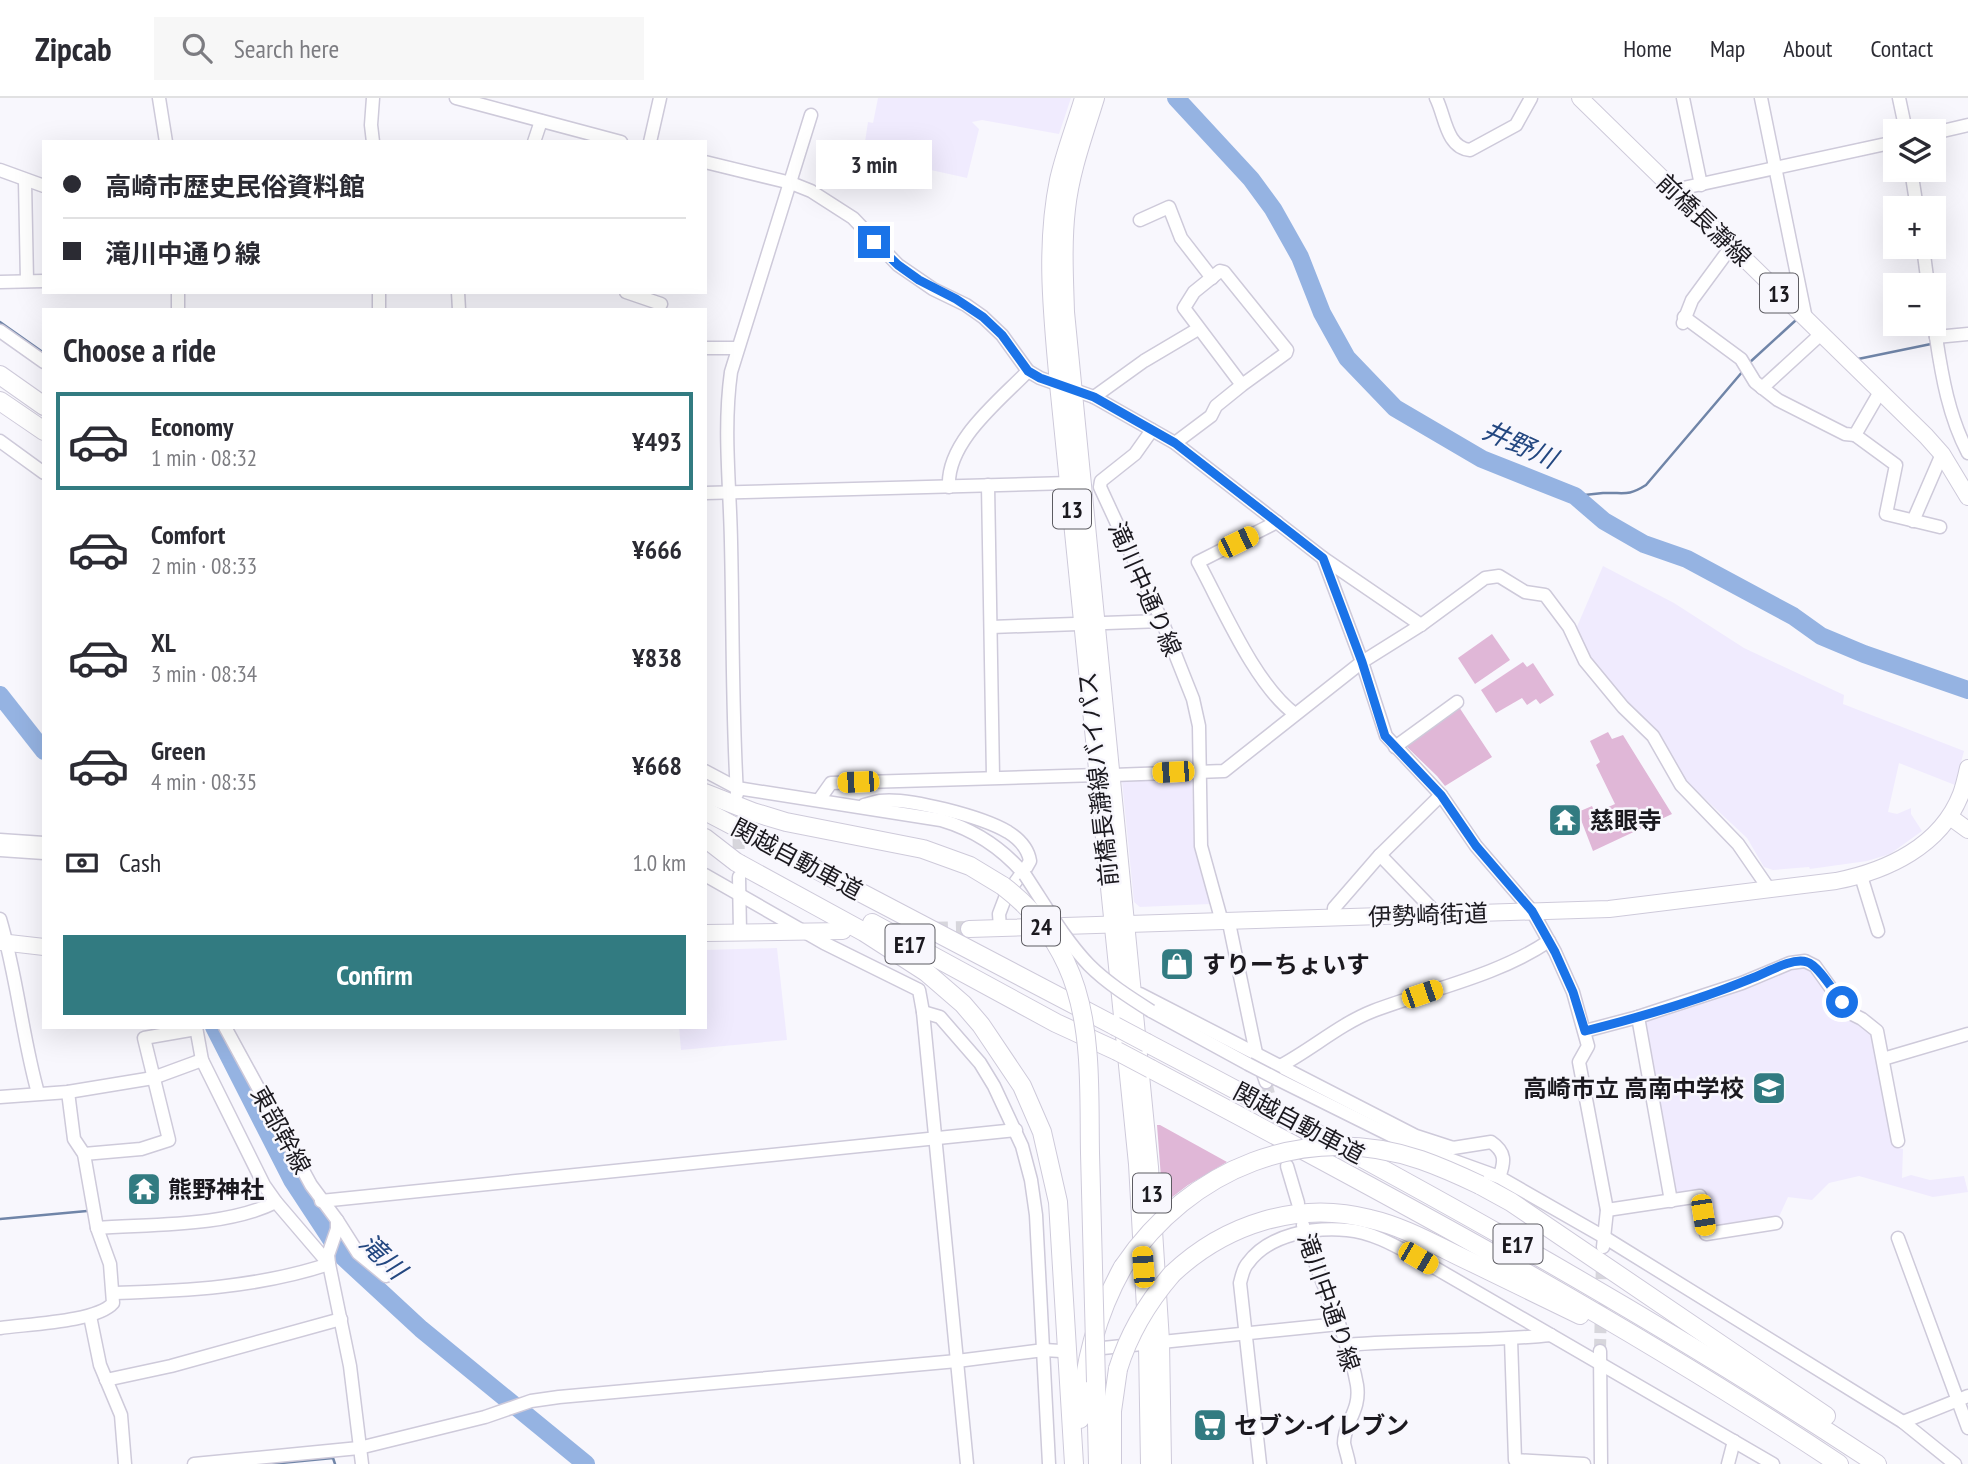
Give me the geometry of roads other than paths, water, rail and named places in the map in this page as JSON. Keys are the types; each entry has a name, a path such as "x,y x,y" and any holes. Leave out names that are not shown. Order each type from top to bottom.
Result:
{"highway":[{"path":"0,375 42,405"},
{"path":"0,401 42,430"},
{"path":"707,794 753,813 923,849 1016,881 1031,911 1058,948 1075,986 1083,1022 1089,1091 1098,1464"},
{"name":"関越自動車道","path":"707,812 1303,1124 1584,1281 1779,1399 1877,1464"},
{"name":"関越自動車道","path":"707,837 1056,1023 1151,1069 1462,1236 1575,1300 1839,1464"},
{"path":"707,838 736,862 864,932 926,972 963,1004 981,1025 1022,1086 1042,1132 1058,1202 1076,1464"},
{"path":"1076,1464 1083,1382 1090,1345 1109,1291 1123,1267 1161,1219 1194,1192 1240,1167 1295,1150 1348,1147 1420,1159 1480,1185 1511,1202 1813,1407 1888,1464"},
{"path":"1112,1464 1112,1411 1118,1369 1140,1315 1172,1274 1192,1257 1215,1241 1272,1218 1305,1213 1352,1214 1388,1224 1690,1370"}],"main road":[{"name":"前橋長瀞線バイパス","path":"1083,98 1059,178 1050,245 1050,287 1066,387 1120,923 1137,1164 1163,1464"},
{"name":"前橋長瀞線バイパス","path":"1090,623 1069,483 1066,387 1067,209 1072,181 1096,98"},
{"name":"前橋長瀞線","path":"1580,98 1881,390 1941,454 1968,497"},
{"path":"1968,768 1961,794 1950,817 1968,830"},
{"name":"伊勢崎街道","path":"969,929 1609,909 1861,876 1893,864 1912,852 1950,817"},
{"path":"707,933 843,931"},
{"path":"4,943 42,947"},
{"name":"前橋長瀞線バイパス","path":"1149,1464 1154,1342"}],"street":[{"path":"159,98 166,140"},
{"path":"373,98 373,140"},
{"path":"456,98 613,140"},
{"path":"650,140 660,98"},
{"path":"1436,98 1451,138 1464,149 1470,150 1516,125 1531,98"},
{"path":"1683,98 1701,185"},
{"path":"1760,98 1806,319"},
{"path":"1899,98 1904,119"},
{"path":"737,791 727,401 738,348 811,115"},
{"path":"535,140 541,121"},
{"path":"1946,130 1968,125"},
{"path":"1674,190 1883,145"},
{"path":"707,163 791,183 811,191 853,218 898,265 933,289 966,305 983,317 1002,335 1028,371 1094,397 1175,443 1323,558 1421,625"},
{"path":"0,170 42,185"},
{"path":"25,181 27,281"},
{"path":"1140,220 1170,206 1181,238 1212,278"},
{"path":"1731,247 1698,291 1683,321 1746,368 1762,388 1778,400 1845,435 1855,435 1896,465 1886,514 1940,527"},
{"path":"1175,443 1211,416 1216,406 1287,351 1224,272 1220,271 1194,292 1184,308 1242,385"},
{"path":"0,282 42,281"},
{"path":"633,294 663,302"},
{"path":"1094,397 1144,361 1198,329"},
{"path":"0,331 42,361"},
{"path":"1946,331 1968,334"},
{"path":"1762,388 1821,334"},
{"path":"1936,336 1943,384 1960,438 1968,453"},
{"path":"707,348 738,348"},
{"path":"948,487 953,457 962,441 1028,371"},
{"path":"1855,435 1881,390"},
{"name":"滝川中通り線","path":"1152,430 1135,454 1101,481 1100,487 1162,621 1193,699 1199,726 1201,846 1225,922 1256,1053 1271,1081"},
{"path":"0,442 42,472"},
{"path":"1913,521 1941,454"},
{"path":"707,493 1069,483"},
{"path":"988,485 993,777"},
{"path":"1277,522 1198,562 1253,662 1279,702 1295,713"},
{"path":"1323,558 1362,662 1385,736 1441,795 1476,846 1532,911 1573,992 1588,1046 1580,1062 1607,1210 1603,1242"},
{"path":"820,800 831,783 1224,771 1362,662 1421,625 1485,578 1499,576 1525,592 1545,595 1569,627 1585,661 1623,707 1653,736 1681,785 1738,844 1769,890"},
{"path":"991,626 1162,621"},
{"path":"1395,747 1457,702"},
{"path":"707,772 737,791 860,806 961,825 1002,851 1016,881 1090,965 1114,987 1151,1011 1248,1064 1271,1081 1410,1145 1499,1177 1903,1422 1955,1464"},
{"path":"1334,918 1334,908 1380,855 1441,795"},
{"path":"860,806 880,801 904,801 983,821 1008,832 1020,842 1028,851 1030,861 999,914 1000,927"},
{"path":"0,840 42,843"},
{"path":"0,850 42,853"},
{"path":"1380,855 1438,915"},
{"path":"707,876 804,932 919,990 967,1464"},
{"path":"1861,876 1878,932"},
{"path":"739,877 740,932"},
{"path":"0,919 28,1060 38,1093"},
{"path":"1280,1066 1307,1052 1337,1029 1370,1012 1525,957 1549,941"},
{"path":"1585,1031 1742,983 1790,963 1805,961 1815,966 1848,1012 1877,1031 1898,1141"},
{"path":"1140,994 1340,1099 1432,1142 1453,1148 1491,1142 1504,1156 1499,1177"},
{"path":"923,1012 940,1017 980,1063 1016,1130 1031,1180 1036,1215 1049,1464"},
{"path":"1637,1017 1671,1201"},
{"path":"84,1154 139,1149 169,1140 144,1038 191,1029"},
{"path":"196,1029 202,1060 264,1185 329,1264"},
{"name":"東部幹線","path":"226,1029 337,1225 358,1253 386,1276"},
{"path":"1883,1059 1968,1034"},
{"path":"0,1097 68,1092 153,1078 202,1060"},
{"path":"0,1328 90,1316 113,1303 110,1264 97,1228 84,1154 74,1139 68,1092"},
{"path":"321,1200 1016,1130"},
{"name":"滝川中通り線","path":"1287,1166 1298,1203"},
{"path":"1607,1210 1700,1196 1706,1234 1776,1223"},
{"path":"97,1228 206,1221 260,1210 276,1202"},
{"path":"337,1225 330,1248 329,1264 354,1392 362,1464"},
{"path":"1260,1464 1240,1283 1245,1265 1258,1251 1303,1226 1349,1230 1387,1242 1551,1335 1599,1356 1773,1464"},
{"name":"滝川中通り線","path":"1303,1226 1346,1345 1358,1395 1358,1406 1344,1443 1349,1464"},
{"path":"1898,1238 1963,1398 1968,1428"},
{"path":"114,1293 214,1287 293,1276 329,1264"},
{"path":"90,1316 100,1365 121,1415 125,1464"},
{"path":"106,1380 184,1363 341,1320"},
{"path":"1093,1349 1339,1324"},
{"path":"1346,1345 1400,1340 1511,1339 1551,1335"},
{"path":"1511,1339 1515,1460 1584,1464"},
{"path":"194,1464 359,1448 485,1417 529,1402 559,1397 957,1361 1044,1350 1061,1351"},
{"path":"1599,1356 1601,1464"},
{"path":"1903,1422 1963,1398"},
{"path":"1728,1464 1734,1441"}],"waterway":[{"name":"井野川","path":"1176,98 1251,179 1273,209 1300,257 1322,313 1347,358 1395,408 1482,459 1575,496 1604,521 1644,544 1687,559 1793,616 1821,636 1968,690"},
{"path":"1749,363 1796,320"},
{"path":"0,322 42,352"},
{"path":"1858,359 1931,344"},
{"path":"1575,496 1630,493 1646,485 1743,371"},
{"name":"滝川","path":"0,695 42,748"},
{"name":"滝川","path":"215,1029 292,1180 342,1256 421,1329 586,1464"},
{"path":"0,1219 87,1211"},
{"path":"271,1464 333,1458 335,1464"}],"tunnel":[{"path":"738,801 739,867"},
{"path":"884,931 969,929"},
{"path":"1266,1082 1281,1142"},
{"path":"1600,1351 1602,1258"}],"place":[{"name":"慈眼寺","path":"1565,820"},
{"name":"すりーちょいす","path":"1177,964"},
{"name":"高崎市立 高南中学校","path":"1769,1088"},
{"name":"熊野神社","path":"144,1189"},
{"name":"セブン-イレブン","path":"1210,1425"}]}
